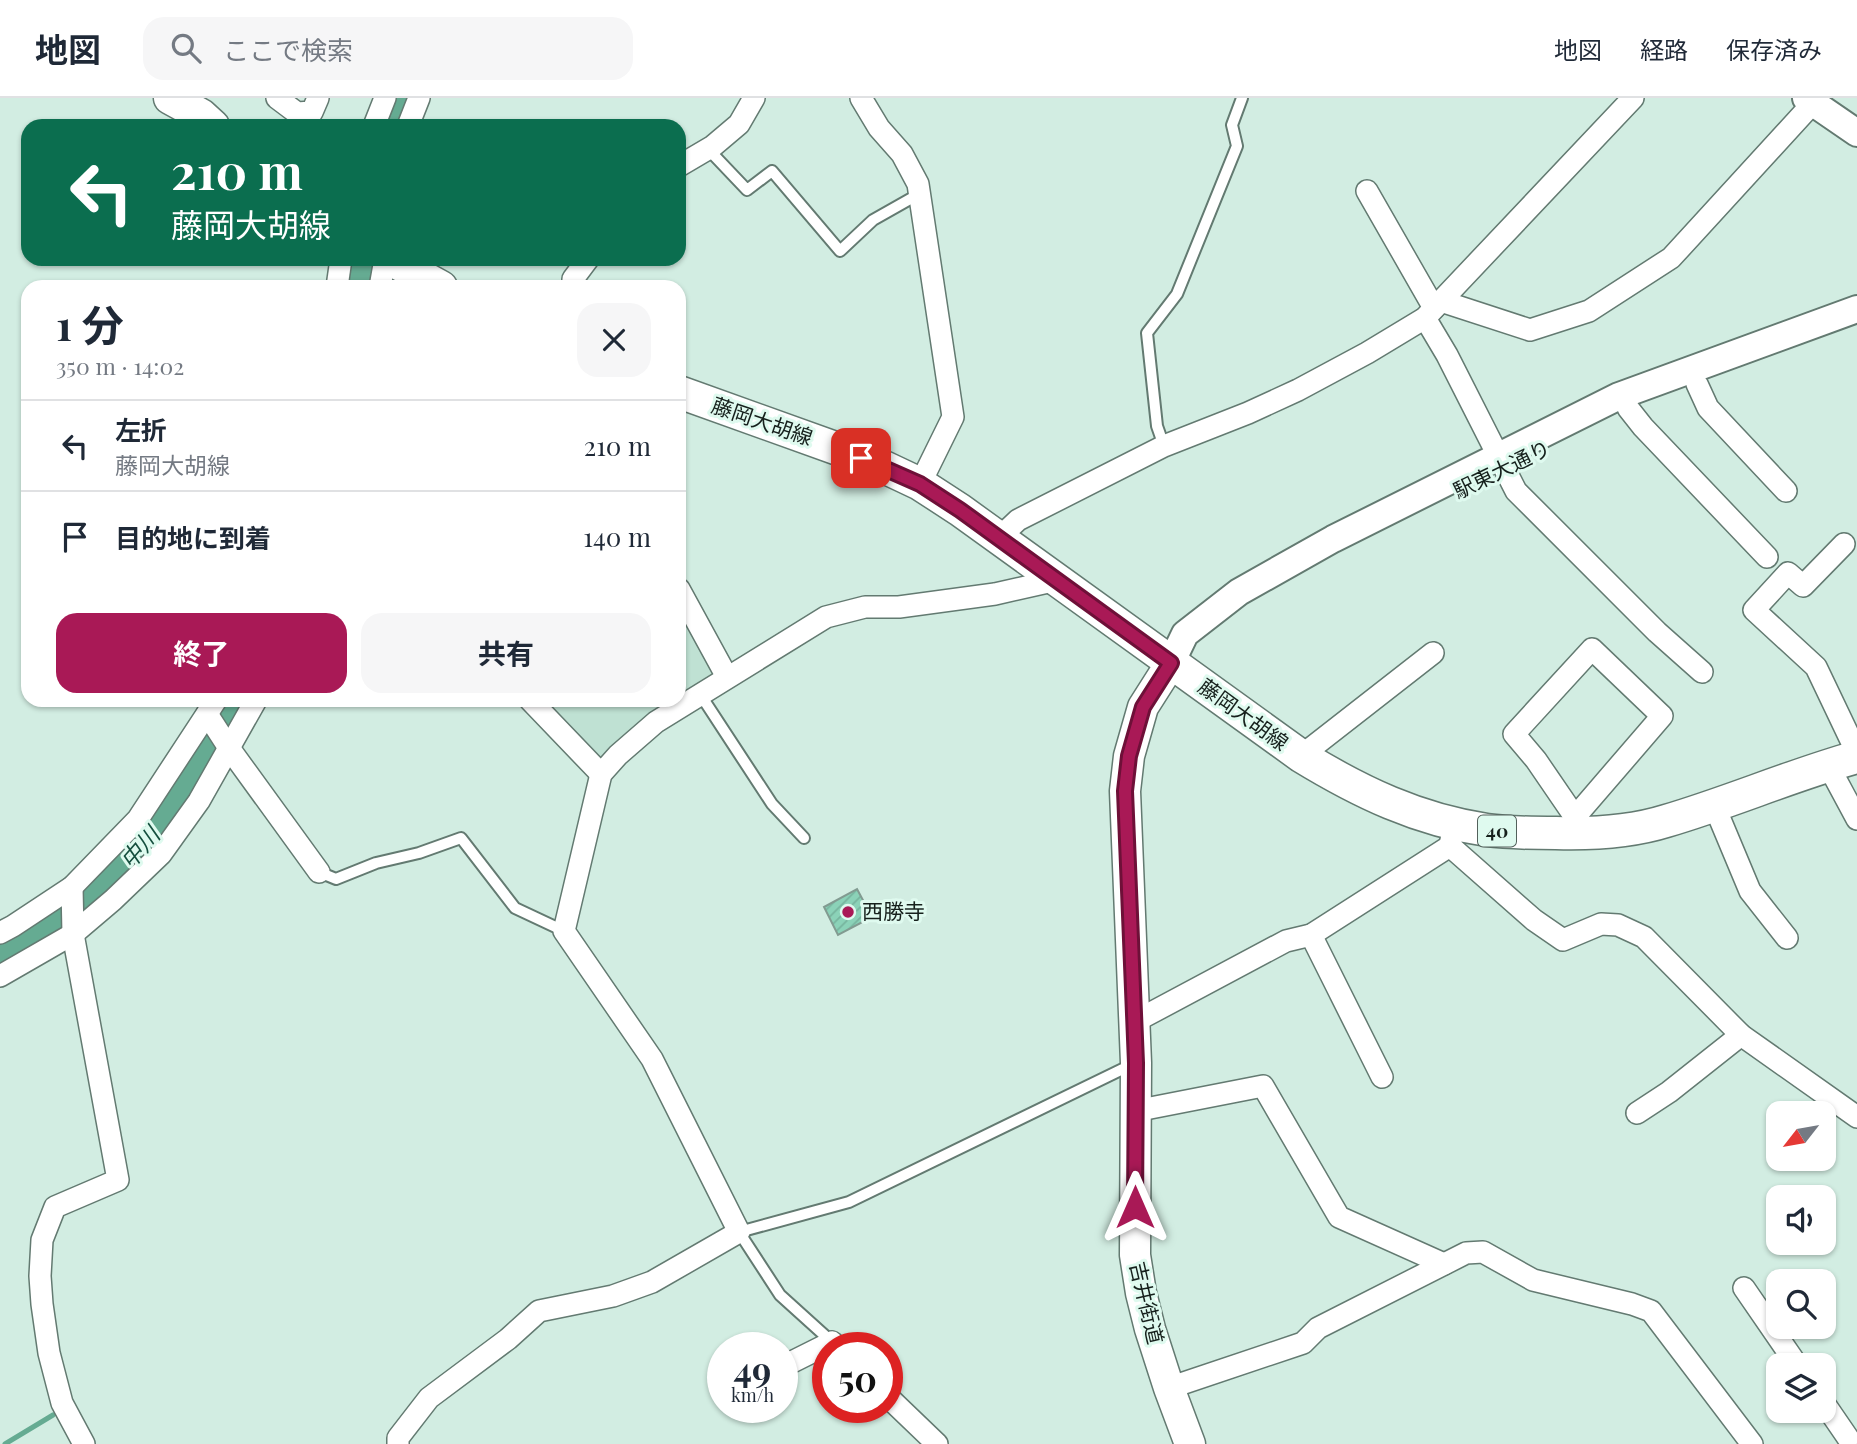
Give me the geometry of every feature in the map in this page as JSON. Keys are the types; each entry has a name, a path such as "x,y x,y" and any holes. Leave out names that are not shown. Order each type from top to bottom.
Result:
{"main road":[{"path":"170,98 205,113"},
{"path":"400,266 428,280"},
{"name":"藤岡大胡線","path":"686,395 838,449 920,484 1301,756 1341,781 1419,814 1452,835 1571,825 1607,832 1664,822 1847,758"},
{"name":"吉井街道","path":"1171,663 1143,707 1129,756 1125,791 1136,1063 1135,1255 1150,1329 1190,1444"}],"street":[{"path":"277,98 297,113 312,112 318,98"},
{"path":"377,119 385,98"},
{"path":"411,119 419,98"},
{"path":"686,162 708,149 739,124 754,98"},
{"path":"860,98 879,128 902,155 918,184 953,417 920,484"},
{"path":"999,538 1018,520 1164,446 1298,390 1367,353 1433,309 1633,98"},
{"path":"1433,309 1530,330 1589,311 1671,258 1810,100 1857,133"},
{"path":"1367,191 1433,309 1447,355 1516,491 1657,632 1702,672"},
{"path":"1171,663 1185,634 1239,592 1334,539 1502,463 1619,396 1857,309"},
{"name":"駅東大通り","path":"1502,463 1628,408 1857,325"},
{"path":"1697,384 1708,408 1786,491"},
{"path":"1628,408 1767,557"},
{"path":"1844,544 1803,586 1788,573 1755,610 1816,667 1847,758 1857,819"},
{"path":"686,703 825,617 866,607 899,607 995,594 1057,580"},
{"path":"686,602 727,677"},
{"path":"1592,649 1662,716 1571,825 1536,760 1514,734 1592,649"},
{"path":"1301,756 1433,653"},
{"path":"212,707 229,748 319,872"},
{"path":"0,933 72,887 138,819 212,707"},
{"path":"0,975 73,934 161,854 199,801 252,707"},
{"path":"537,707 601,774"},
{"path":"398,1444 398,1438 429,1398 508,1339 540,1311 613,1296 652,1282 739,1231 652,1059 564,931 601,774 618,755 656,722 680,707"},
{"path":"1714,805 1750,891 1787,938"},
{"path":"1134,1022 1286,941 1311,935 1452,835 1534,920 1563,940 1601,924 1618,925 1644,937 1741,1035 1857,1117"},
{"path":"72,887 73,934 118,1180 55,1207 42,1240 40,1276 49,1353 62,1403 83,1444"},
{"path":"1311,935 1382,1077"},
{"path":"1637,1113 1669,1092 1741,1035"},
{"path":"1135,1111 1263,1086 1339,1217 1444,1264"},
{"path":"1169,1388 1303,1343 1318,1328 1444,1264 1466,1253 1483,1252 1533,1280 1651,1311 1752,1444"},
{"path":"1744,1287 1789,1353"},
{"path":"903,1411 937,1444"},
{"path":"1836,1421 1847,1438"}],"lane":[{"path":"1164,446 1157,426 1147,333 1177,294 1237,146 1233,125 1241,98"},
{"path":"708,149 747,190 772,171 840,251 873,220 919,194"},
{"path":"700,694 772,804 804,838"},
{"path":"319,872 336,879 376,863 419,853 461,838 515,908 564,931"},
{"path":"821,1332 780,1295 739,1231 849,1202 1136,1063"}],"shaded area":[{"path":"686,615 720,673 686,693"},
{"path":"546,707 667,707 599,764"}],"building":[{"name":"西勝寺","path":"857,889 872,917 838,935 824,907"}],"waterway":[{"name":"中川","path":"392,119 400,98"},
{"name":"中川","path":"358,280 361,266"},
{"name":"中川","path":"0,954 94,898 144,847 183,794 233,707"},
{"path":"5,1444 53,1415"}],"place":[{"name":"西勝寺","path":"848,912"}],"route":[{"path":"861,458 920,484 960,510 1171,663 1143,707 1129,756 1125,791 1136,1063 1135,1207"}]}
